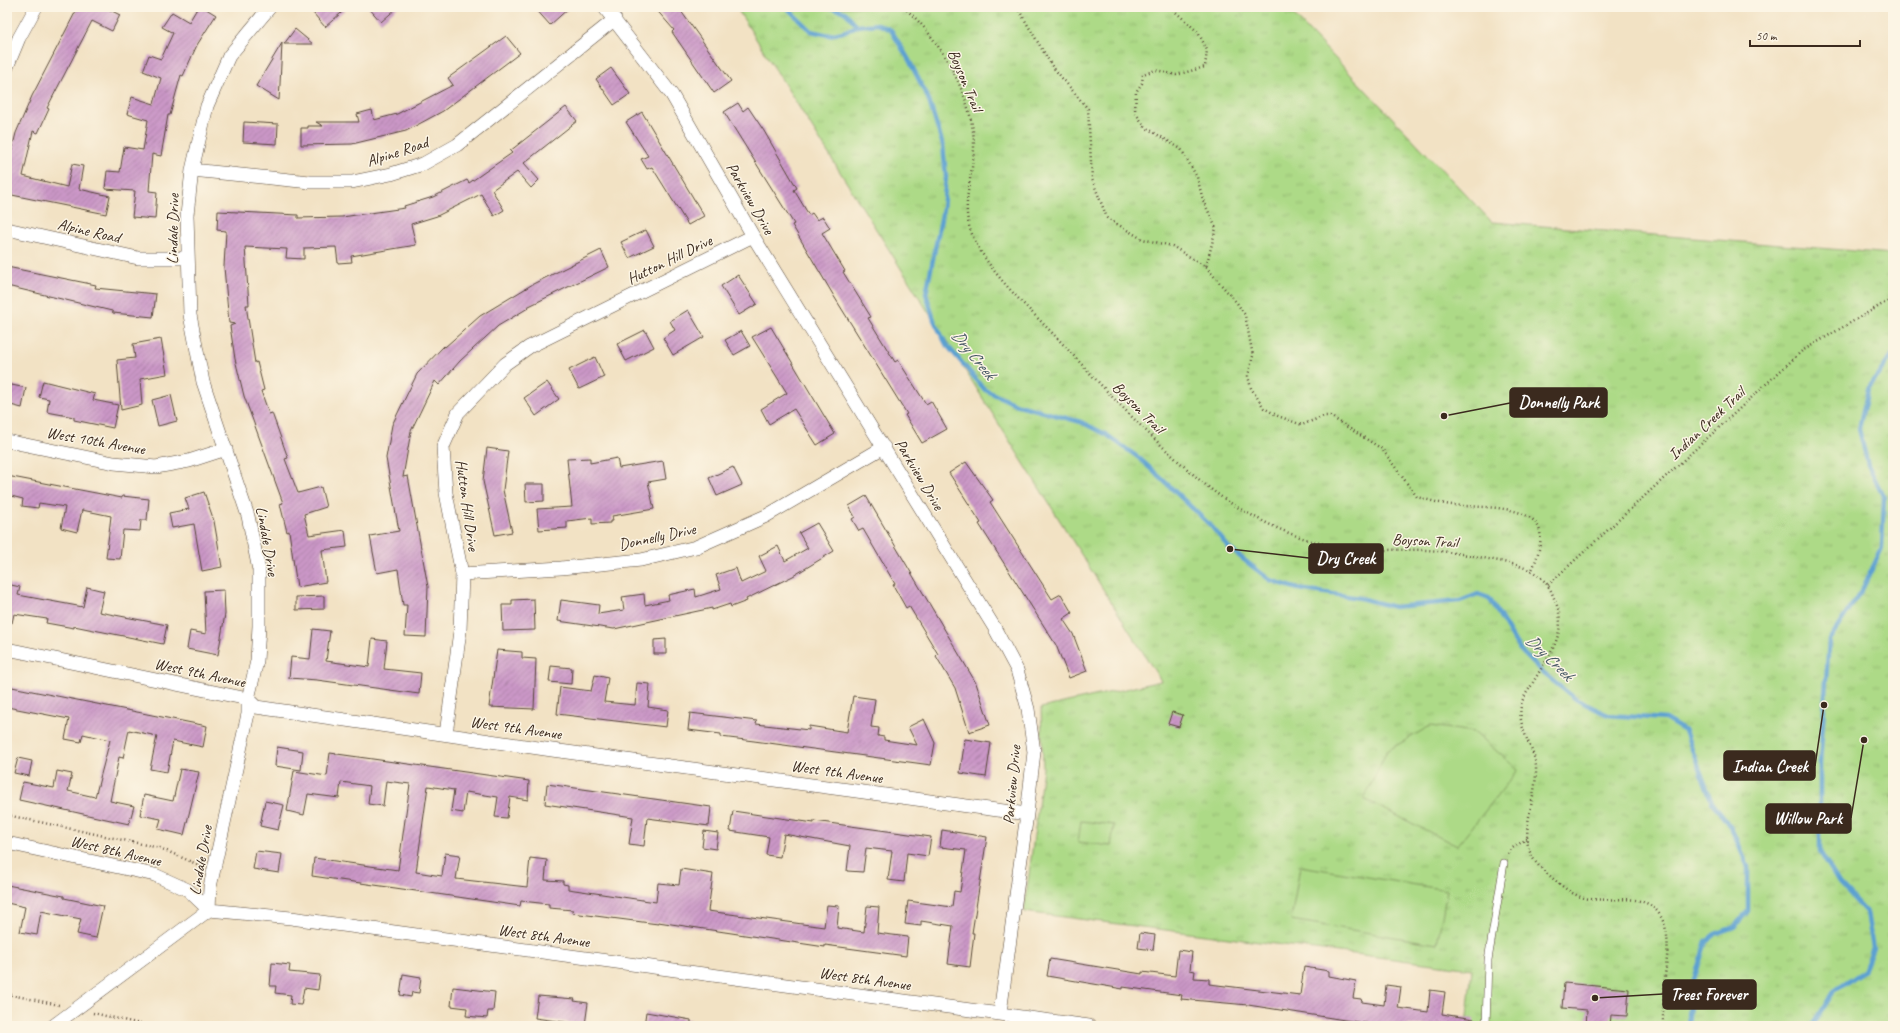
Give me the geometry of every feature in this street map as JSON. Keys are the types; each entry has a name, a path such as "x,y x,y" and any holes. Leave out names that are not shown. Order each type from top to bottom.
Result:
{"street":[{"path":"7,67 19,38 36,7"},
{"name":"Lindale Drive","path":"52,1026 210,910 210,887 248,714 248,699 257,654 260,626 259,570 248,516 202,382 190,315 187,215 192,170 207,106 230,56 270,7"},
{"name":"Parkview Drive","path":"604,7 615,19 672,95 753,236 994,627 1017,670 1028,709 1034,752 1000,1013"},
{"name":"Alpine Road","path":"192,170 310,182 352,182 391,174 423,164 457,145 615,19"},
{"name":"Alpine Road","path":"7,229 138,258 188,258"},
{"name":"Hutton Hill Drive","path":"446,734 460,631 462,574 446,493 443,447 458,413 505,364 529,347 753,236"},
{"name":"West 10th Avenue","path":"7,441 114,463 156,467 189,461 226,449"},
{"name":"Donnelly Drive","path":"462,574 561,568 634,561 696,547 766,516 884,447"},
{"name":"West 9th Avenue","path":"7,649 248,699 256,707 1027,814"},
{"name":"West 8th Avenue","path":"7,843 155,874 188,890 210,910 299,919 1089,1026"}],"lane":[{"path":"1486,1026 1488,960 1504,863"}],"path":[{"name":"Boyson Trail","path":"904,7 929,33 948,63 964,100 972,125 974,146 966,216 971,232 983,255 1010,287 1153,439 1202,483 1229,502 1293,535 1334,546 1376,550 1426,550 1474,556 1518,565 1532,570 1548,585 1560,614 1560,634 1521,703 1521,722 1528,746 1535,758 1537,770 1528,827 1528,838 1532,858 1541,869 1567,889 1583,898 1624,898 1645,902 1658,911 1665,924 1668,940 1663,1026"},
{"path":"1017,7 1052,66 1088,109 1092,179 1107,218 1142,240 1172,246 1206,267 1237,303 1245,315 1253,356 1248,376 1250,388 1264,408 1278,416 1302,425 1324,416 1330,416 1382,449 1417,497 1452,505 1508,510 1526,515 1537,524 1539,536 1539,553 1532,570"},
{"path":"1170,7 1198,32 1207,50 1205,67 1176,75 1156,70 1143,74 1142,83 1136,92 1135,112 1146,126 1181,150 1197,177 1203,200 1216,228 1206,267"},
{"name":"Indian Creek Trail","path":"1548,585 1802,351 1893,298"},
{"path":"7,815 160,848 205,868"},
{"path":"1504,863 1510,849 1528,838"},
{"path":"7,994 62,1006"},
{"path":"95,1014 149,1026"}],"green space":[{"path":"736,7 1286,7 1492,222 1893,254 1893,1026 1466,1026 1472,969 1024,912 1043,768 1041,708 1161,681"},
{"path":"1430,726 1475,732 1518,770 1457,846 1364,799 1387,751"},
{"path":"1081,821 1114,825 1111,846 1078,842"},
{"path":"1300,866 1447,890 1437,944 1291,920"}],"building":[{"path":"78,7 104,7 120,15 112,31 92,21 47,108 49,109 38,133 33,131 23,176 67,187 72,164 83,166 79,189 110,196 106,214 7,194 7,170 16,133 32,96"},
{"path":"198,7 203,7 216,15 197,45 183,76 181,75 170,115 168,115 161,156 152,154 149,191 157,192 155,219 132,217 135,191 105,189 107,171 120,172 124,147 143,150 148,120 127,114 132,97 154,104 161,78 143,71 149,55 161,59 173,33 162,27 172,12 189,22"},
{"path":"308,7 348,7 325,27"},
{"path":"368,7 398,7 381,22"},
{"path":"534,7 570,7 550,25"},
{"path":"654,7 678,7 731,81 714,93 672,32 674,30"},
{"path":"295,29 313,44 284,44"},
{"path":"506,36 520,53 443,111 406,131 352,144 301,145 301,128 308,128 308,126 323,126 316,122 359,122 357,114 372,110 374,120 397,114 453,85 448,78"},
{"path":"282,43 280,84 279,100 256,86"},
{"path":"611,68 630,94 614,105 596,79"},
{"path":"738,103 743,111 748,107 764,131 797,188 794,190 809,215 812,213 817,220 823,217 830,228 822,233 845,271 843,272 871,317 868,318 895,362 898,360 926,404 931,401 947,429 922,443 905,415 907,414 835,298 792,225 794,224 724,112"},
{"path":"566,107 577,121 524,163 539,180 531,188 517,172 492,190 504,210 494,216 481,194 437,216 411,224 416,245 351,256 352,262 338,263 336,247 304,248 304,259 286,258 287,249 245,247 249,305 246,305 255,363 257,362 264,390 261,391 269,414 272,413 288,458 285,459 298,493 321,487 326,507 304,514 309,535 345,530 347,547 322,550 326,582 297,587 289,531 287,532 280,504 283,503 244,396 235,359 230,326 235,324 229,323 224,267 226,231 217,230 218,211 298,215 298,218 342,217 405,208 404,206 433,197 467,180 469,183 512,153 510,151"},
{"path":"642,112 704,216 688,225 652,167 647,169 641,159 648,156 626,122"},
{"path":"244,122 278,124 277,144 243,142"},
{"path":"646,230 654,246 629,258 621,242"},
{"path":"601,250 609,267 527,307 528,308 498,326 460,361 439,385 435,381 411,431 403,477 408,476 428,587 426,637 405,636 407,605 403,605 398,569 377,573 370,536 399,531 386,458 392,425 417,374 444,346 445,347 480,316 533,284"},
{"path":"7,267 96,285 95,288 156,294 153,317 113,313 112,311 7,286"},
{"path":"738,275 757,304 739,315 721,286"},
{"path":"688,310 704,337 673,355 663,338 675,330 670,321"},
{"path":"771,327 835,434 817,445 794,409 769,424 761,409 787,393 752,337"},
{"path":"645,330 654,347 626,361 617,344"},
{"path":"741,331 750,346 734,355 725,340"},
{"path":"161,339 167,374 140,379 142,405 121,410 117,360 135,358 133,344"},
{"path":"595,357 604,377 579,389 569,370"},
{"path":"43,381 95,394 93,400 118,405 113,428 74,420 74,417 47,412 49,399 39,397"},
{"path":"547,382 559,399 536,416 524,398"},
{"path":"7,384 26,388 22,408 7,404"},
{"path":"171,395 177,421 158,426 152,400"},
{"path":"487,448 508,451 503,490 512,532 495,535 483,481"},
{"path":"590,458 590,463 617,458 619,468 663,461 666,479 648,482 654,509 612,516 613,521 610,521 610,523 592,524 592,518 567,521 567,528 539,530 537,509 572,507 567,459"},
{"path":"966,462 993,500 990,502 1052,599 1061,594 1072,613 1063,619 1073,634 1087,671 1069,678 1056,645 979,524 981,523 949,473"},
{"path":"733,467 742,485 717,496 709,478"},
{"path":"7,476 122,498 122,496 149,499 147,520 141,520 140,531 123,530 120,559 106,558 111,516 82,510 77,532 61,528 65,507 39,503 38,508 22,506 23,499 7,495"},
{"path":"525,484 544,484 544,501 526,502"},
{"path":"204,492 214,521 222,567 202,571 194,524 172,528 169,513 189,509 185,498"},
{"path":"866,496 976,683 990,725 969,732 955,688 936,656 938,654 909,606 906,608 893,585 895,584 863,529 859,531 852,519 855,517 849,506"},
{"path":"817,523 834,551 793,576 746,599 747,601 731,607 730,604 712,610 712,608 614,629 558,621 561,600 599,605 598,614 624,610 622,597 644,594 645,605 669,600 668,595 695,589 696,597 721,589 716,575 736,568 741,583 766,571 759,556 778,546 785,561 808,548 799,533"},
{"path":"7,584 20,587 18,595 83,607 87,587 104,591 99,612 167,625 163,644 74,626 74,628 46,623 47,619 14,614 12,623 7,622"},
{"path":"224,590 225,614 218,655 187,649 190,631 206,634 204,591"},
{"path":"324,596 324,609 296,610 296,597"},
{"path":"534,599 535,630 503,631 502,605 512,605 512,600"},
{"path":"313,629 330,631 326,661 369,667 372,639 387,641 384,669 421,673 419,694 317,680 289,678 291,657 310,659"},
{"path":"666,639 666,654 654,654 654,640"},
{"path":"497,650 522,652 522,658 536,659 534,709 489,707"},
{"path":"551,666 572,668 571,684 549,682"},
{"path":"595,675 608,678 604,702 635,705 637,683 650,684 648,707 668,710 666,727 557,714 560,687 591,691"},
{"path":"7,686 207,726 203,747 173,741 167,772 150,769 157,736 129,730 123,758 119,757 110,801 134,806 129,824 19,800 23,782 54,788 57,771 72,774 68,791 95,797 110,740 83,734 81,742 65,739 69,719 7,707"},
{"path":"853,696 875,699 871,727 879,728 878,736 884,737 884,740 917,745 908,727 924,719 935,743 931,765 721,737 721,734 688,730 690,713 757,721 756,724 809,730 809,726 847,732"},
{"path":"1172,712 1183,715 1179,727 1168,724"},
{"path":"965,739 991,743 986,777 960,773"},
{"path":"277,747 303,751 301,770 275,766"},
{"path":"330,753 529,781 528,800 510,797 507,818 495,817 498,797 466,792 463,813 451,811 454,790 428,786 416,872 442,876 445,853 460,855 456,879 527,887 530,858 547,860 545,880 563,881 563,884 568,885 568,889 656,902 658,883 679,885 681,869 713,874 708,911 824,927 827,905 839,906 837,928 864,932 867,906 879,907 877,933 908,937 906,956 825,945 825,947 658,922 658,924 572,913 573,910 549,908 549,904 521,901 520,906 312,876 314,858 398,870 410,784 386,781 383,806 368,804 370,786 341,782 339,798 308,794 304,815 287,811 294,771 327,776"},
{"path":"18,758 32,761 29,776 14,773"},
{"path":"180,769 199,772 184,835 158,829 161,819 140,815 144,795 173,801"},
{"path":"547,784 711,807 709,826 647,818 644,846 629,844 633,817 545,804"},
{"path":"265,801 284,805 278,830 260,826"},
{"path":"733,811 814,823 814,821 931,837 928,856 907,853 904,882 888,880 892,851 866,848 863,872 847,871 850,846 784,834 780,857 766,855 769,837 730,831"},
{"path":"942,830 987,837 972,933 974,933 970,967 948,964 953,926 921,921 921,926 905,924 908,901 952,907 954,891 960,892 966,850 940,847"},
{"path":"704,831 718,833 716,849 702,847"},
{"path":"256,851 282,854 279,873 253,869"},
{"path":"7,885 64,896 64,898 103,906 96,938 77,934 81,919 41,911 37,935 20,932 25,907 7,903"},
{"path":"1140,933 1155,935 1153,950 1138,948"},
{"path":"1178,950 1192,952 1190,970 1195,971 1194,978 1209,979 1209,984 1300,995 1304,967 1329,971 1329,976 1356,981 1353,998 1361,999 1362,1002 1384,1005 1386,985 1401,987 1398,1008 1428,1012 1430,990 1445,992 1442,1014 1474,1019 1474,1026 1377,1025 1248,1005 1181,999 1182,995 1123,987 1123,989 1047,976 1050,959 1142,974 1142,972 1175,976"},
{"path":"272,963 290,965 289,972 320,975 318,990 304,988 301,1005 290,1004 291,995 275,993 276,986 270,986"},
{"path":"403,974 421,977 419,993 412,992 411,997 400,995"},
{"path":"1564,983 1629,989 1627,1016 1611,1015 1610,1026 1586,1026 1587,1010 1562,1008"},
{"path":"453,987 495,992 493,1011 488,1011 487,1018 466,1016 467,1008 451,1006"},
{"path":"538,996 575,999 574,1001 588,1003 585,1025 535,1018"},
{"path":"646,1012 691,1020 691,1026 644,1026"}],"waterway":[{"name":"Dry Creek","path":"786,7 811,31 829,35 843,32 857,26 878,24 891,30 909,60 928,98 943,145 946,177 943,209 926,294 934,320 946,344 985,390 1015,404 1081,422 1107,435 1139,458 1212,527 1230,549 1270,580 1298,589 1360,598 1394,607 1460,601 1478,594 1489,598 1520,650 1543,673 1577,700 1608,715 1665,719 1685,731 1712,802 1731,828 1748,867 1748,911 1734,927 1715,934 1706,941 1692,986 1688,1026"},
{"path":"826,7 844,12 857,26"},
{"path":"1812,1026 1834,991 1864,971 1873,948 1867,913 1839,883 1820,852 1820,763 1829,640 1862,590 1882,548 1884,498 1868,465 1859,429 1868,389 1893,354"}],"place":[{"name":"Donnelly Park","path":"1444,416"},
{"name":"Dry Creek","path":"1230,549"},
{"name":"Indian Creek","path":"1824,705"},
{"name":"Willow Park","path":"1864,740"},
{"name":"Trees Forever","path":"1595,998"}]}
